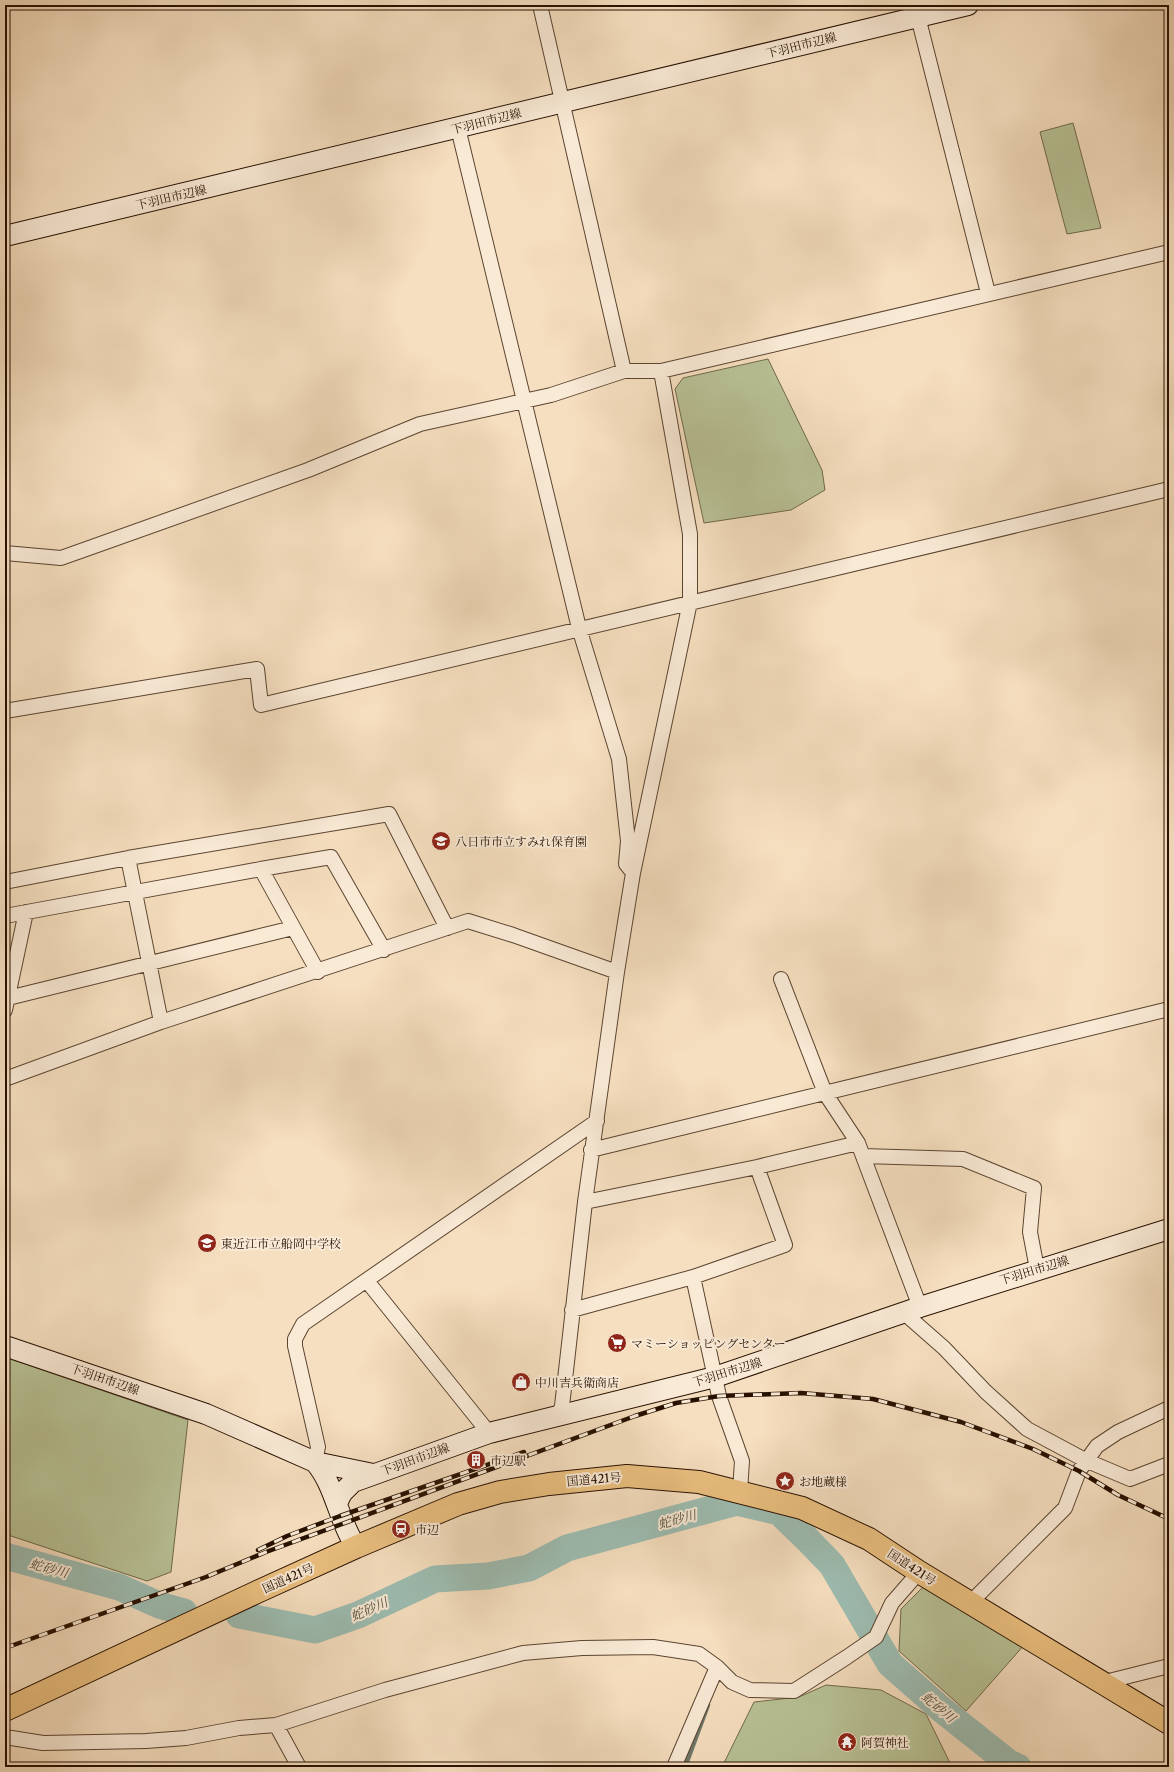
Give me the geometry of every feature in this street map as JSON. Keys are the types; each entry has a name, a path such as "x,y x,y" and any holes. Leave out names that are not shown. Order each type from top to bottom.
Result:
{"highway":[{"name":"国道421号","path":"5,1710 356,1547 458,1504 500,1492 549,1484 627,1476 698,1482 740,1491 802,1508 869,1539 919,1572 1169,1723"}],"main road":[{"name":"下羽田市辺線","path":"5,236 561,103 916,11 968,5"},
{"name":"下羽田市辺線","path":"337,1503 342,1493 353,1482 489,1433 715,1378 912,1310 1037,1269 1169,1229"},
{"name":"下羽田市辺線","path":"5,1346 206,1414 315,1462 373,1474"},
{"path":"315,1462 324,1473 337,1503 347,1534 356,1547"}],"street":[{"path":"540,5 561,103 624,371"},
{"path":"916,11 988,293"},
{"path":"458,128 579,628 619,759 628,841 626,864 633,873"},
{"path":"5,553 61,558 308,470 420,424 551,395 624,371 661,371 988,293 1169,252"},
{"path":"558,1417 562,1406 591,1150 597,1121 617,972 633,873 690,602 690,534 661,371"},
{"path":"5,711 258,669 261,705 579,628 1169,489"},
{"path":"6,880 389,814 447,928"},
{"path":"5,916 331,857 384,950"},
{"path":"128,858 161,1022"},
{"path":"261,869 318,972"},
{"path":"26,912 6,1004 149,963 293,928"},
{"path":"5,1080 161,1022 318,972 468,921 513,935 617,972"},
{"path":"781,979 825,1093 861,1149 912,1310 944,1348 986,1392 1027,1429 1085,1460 1130,1478 1169,1464"},
{"path":"591,1150 1169,1009"},
{"path":"315,1462 318,1447 295,1346 296,1338 303,1324 597,1121"},
{"path":"585,1202 757,1167 861,1149 963,1159 1034,1188 1030,1232 1037,1269"},
{"path":"572,1310 693,1277 785,1245 757,1167"},
{"path":"693,1277 719,1396 742,1461 740,1491"},
{"path":"367,1281 489,1433"},
{"path":"970,1603 1066,1508 1079,1471 1085,1460 1097,1446 1118,1432 1169,1408"},
{"path":"5,1737 43,1743 146,1741 186,1738 239,1728 276,1725 385,1690 524,1653 582,1648 653,1647 699,1654 717,1667 732,1682 750,1690 794,1691 847,1658 876,1637 892,1603 919,1572"},
{"path":"1101,1683 1169,1666"},
{"path":"674,1767 717,1667"},
{"path":"276,1725 299,1767"}],"green space":[{"path":"1073,123 1101,228 1067,234 1040,132"},
{"path":"768,359 822,470 825,490 791,510 704,523 675,389 683,378"},
{"path":"5,1357 188,1420 171,1572 147,1581 5,1534"},
{"path":"925,1585 1025,1644 966,1711 899,1651 901,1609"},
{"path":"826,1685 881,1690 926,1714 952,1767 722,1767 754,1702 799,1697"}],"waterway":[{"name":"蛇砂川","path":"239,1615 315,1630 358,1615 435,1579 488,1576 529,1568 567,1548 737,1502 779,1512 832,1565 890,1664 941,1709 1009,1763 1018,1767"},
{"name":"蛇砂川","path":"5,1556 119,1587 159,1605 184,1612"},
{"path":"685,1767 708,1705"}],"railway":[{"path":"5,1648 206,1577 266,1552 635,1416 676,1403 719,1396 801,1393 873,1399 961,1422 1033,1449 1079,1471 1118,1495 1169,1519"},
{"path":"258,1550 287,1536 340,1516 524,1452"}],"place":[{"name":"八日市市立すみれ保育園","path":"441,841"},
{"name":"東近江市立船岡中学校","path":"207,1243"},
{"name":"マミーショッピングセンター","path":"617,1343"},
{"name":"中川吉兵衛商店","path":"521,1382"},
{"name":"市辺駅","path":"476,1460"},
{"name":"お地蔵様","path":"785,1481"},
{"name":"市辺","path":"401,1529"},
{"name":"阿賀神社","path":"847,1742"}]}
